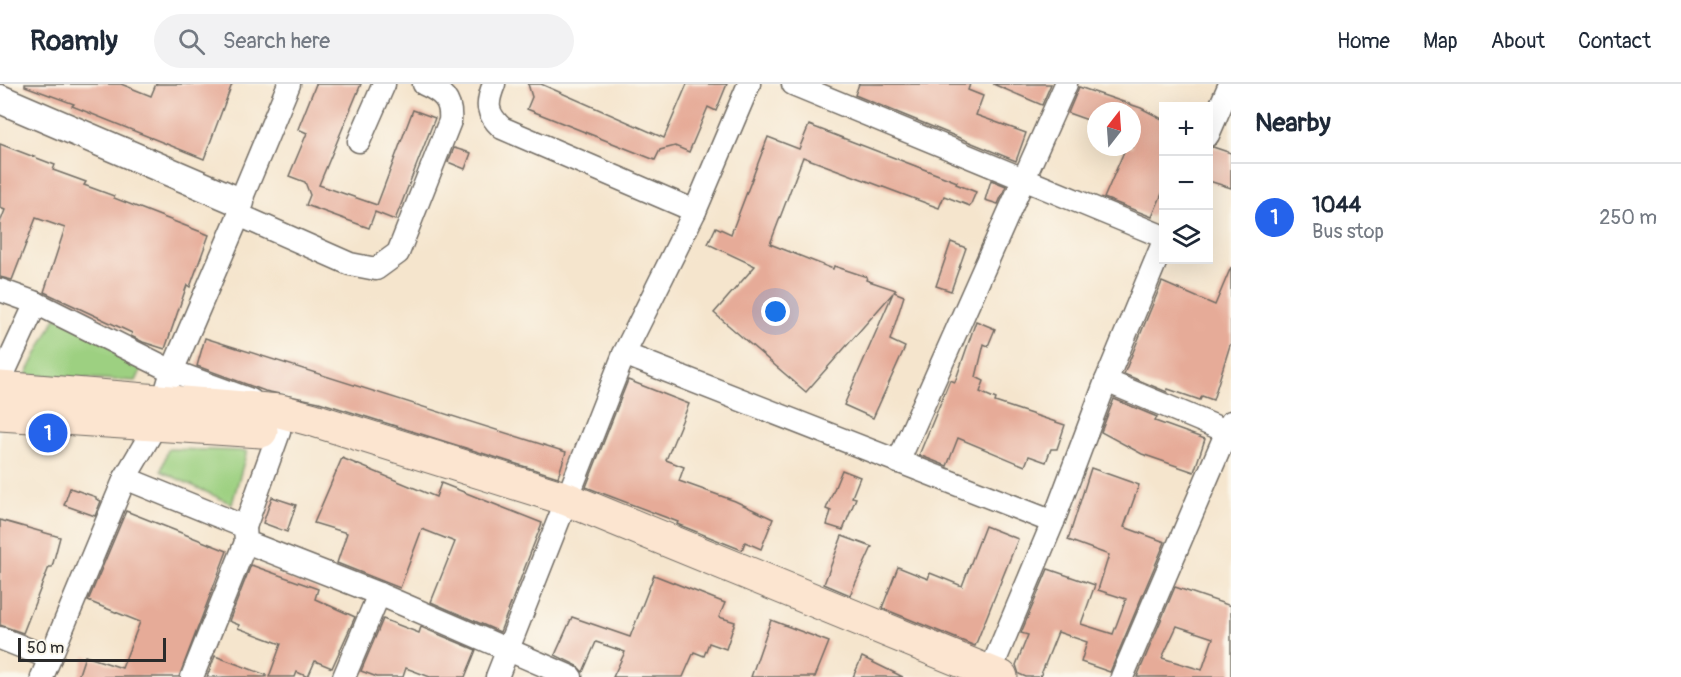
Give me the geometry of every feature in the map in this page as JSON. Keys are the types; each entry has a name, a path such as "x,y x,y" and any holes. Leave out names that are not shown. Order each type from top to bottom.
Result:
{"main road":[{"path":"0,388 164,399 280,422 315,420 567,499 993,675"},
{"path":"0,414 164,399"}],"street":[{"path":"0,638 46,668 125,478 164,399 290,84"},
{"path":"359,141 384,84"},
{"path":"0,99 239,209 350,264 376,269 392,260 398,253 450,121 452,108 446,98 440,91 424,84"},
{"path":"494,84 488,107 491,118 502,128 695,212"},
{"path":"497,677 624,354 695,212 749,84"},
{"path":"794,84 1023,177 1159,237"},
{"path":"898,462 1066,84"},
{"path":"1213,124 1226,87"},
{"path":"993,675 1106,381 1159,251"},
{"path":"0,290 36,303 164,399"},
{"path":"0,381 36,303"},
{"path":"624,354 1053,522"},
{"path":"1106,381 1230,429 1122,677"},
{"path":"192,677 245,535 280,422"},
{"path":"125,478 245,535 571,677"},
{"path":"344,677 379,594"}],"green space":[{"path":"56,317 147,357 136,381 26,375"},
{"path":"168,449 247,451 232,504 161,471"}],"building":[{"path":"25,84 121,84 151,96 156,84 232,84 204,159 72,106 74,104 25,86"},
{"path":"316,84 361,84 319,185 377,205 413,110 435,118 395,220 375,212 369,228 306,205 310,195 305,182 289,176 307,133 298,129"},
{"path":"528,84 541,84 664,138 687,84 727,84 716,111 708,107 689,152 675,146 660,150 655,160 527,109 532,97"},
{"path":"859,84 970,84 968,90 983,96 976,115 1026,133 1016,161 855,95"},
{"path":"993,84 1051,84 1042,105"},
{"path":"1079,87 1123,102 1087,102 1087,120 1068,113"},
{"path":"1141,108 1159,117 1159,201 1152,217 1104,198 1122,156 1141,156"},
{"path":"809,125 957,182 956,184 976,192 970,206 944,196 939,208 803,157 770,244 833,269 834,266 867,277 866,280 896,290 894,292 904,296 890,340 905,347 873,418 844,405 893,293 806,392 714,313 755,266 708,244 716,227 731,234 768,137 799,149"},
{"path":"0,144 55,165 53,170 86,182 84,185 209,235 190,287 187,285 165,349 143,342 131,336 132,333 44,292 65,228 36,218 12,280 0,277 0,223 5,210 0,208"},
{"path":"1213,147 1231,153 1231,188 1213,182"},
{"path":"454,148 471,153 465,169 448,162"},
{"path":"991,180 1006,186 998,204 985,200"},
{"path":"951,242 966,248 951,291 936,286"},
{"path":"1231,267 1231,342 1213,400 1202,396 1200,400 1168,389 1167,392 1124,374 1162,282 1215,305"},
{"path":"976,321 995,329 988,346 984,344 976,377 984,381 980,392 996,399 995,402 1065,425 1057,449 1051,449 1046,462 1029,456 1025,466 958,438 947,466 919,455 950,380 955,382"},
{"path":"205,338 566,452 558,477 319,402 265,391 197,366"},
{"path":"628,380 689,404 666,460 684,467 679,481 735,501 773,519 761,549 745,542 742,550 677,524 678,522 586,487"},
{"path":"1114,399 1157,417 1155,421 1205,439 1194,472 1142,454 1101,432"},
{"path":"342,458 436,497 441,483 542,523 500,632 431,602 455,542 422,529 400,588 337,563 347,533 314,523"},
{"path":"1091,468 1139,485 1124,527 1165,542 1110,672 1081,662 1087,642 1058,632 1040,677 1026,677 1019,674 1016,665 1028,635 1021,633 1048,569 1095,585 1081,624 1113,634 1126,599 1098,590 1109,555 1068,540"},
{"path":"842,470 860,477 852,497 856,498 843,530 827,525 831,511 826,509"},
{"path":"70,488 101,501 95,516 64,505"},
{"path":"272,497 296,505 287,532 263,523"},
{"path":"126,511 227,551 179,677 78,677 85,656 122,668 140,622 88,601"},
{"path":"0,520 60,537 52,567 49,567 23,633 0,625"},
{"path":"985,526 1018,539 975,646 882,608 898,567 928,579 930,573 962,586"},
{"path":"842,536 872,547 850,595 824,584"},
{"path":"251,565 318,589 315,599 355,617 332,668 315,661 308,677 297,672 295,677 269,677 281,644 238,628 239,625 229,621"},
{"path":"654,575 725,603 719,617 735,622 726,649 709,643 704,656 694,652 683,677 613,677 625,652 596,642 583,672 576,665 555,655 572,617 630,637"},
{"path":"1175,587 1231,606 1231,677 1137,677","holes":["1177,626 1213,638 1202,670 1162,658"]},
{"path":"383,619 419,633 421,627 476,650 465,677 430,677 406,668 403,677 377,677 361,671"},
{"path":"771,620 829,642 815,677 751,677"},
{"path":"215,656 266,675 266,677 207,677"},
{"path":"862,657 903,677 853,677"}],"place":[{"name":"1044","path":"48,433"}]}
